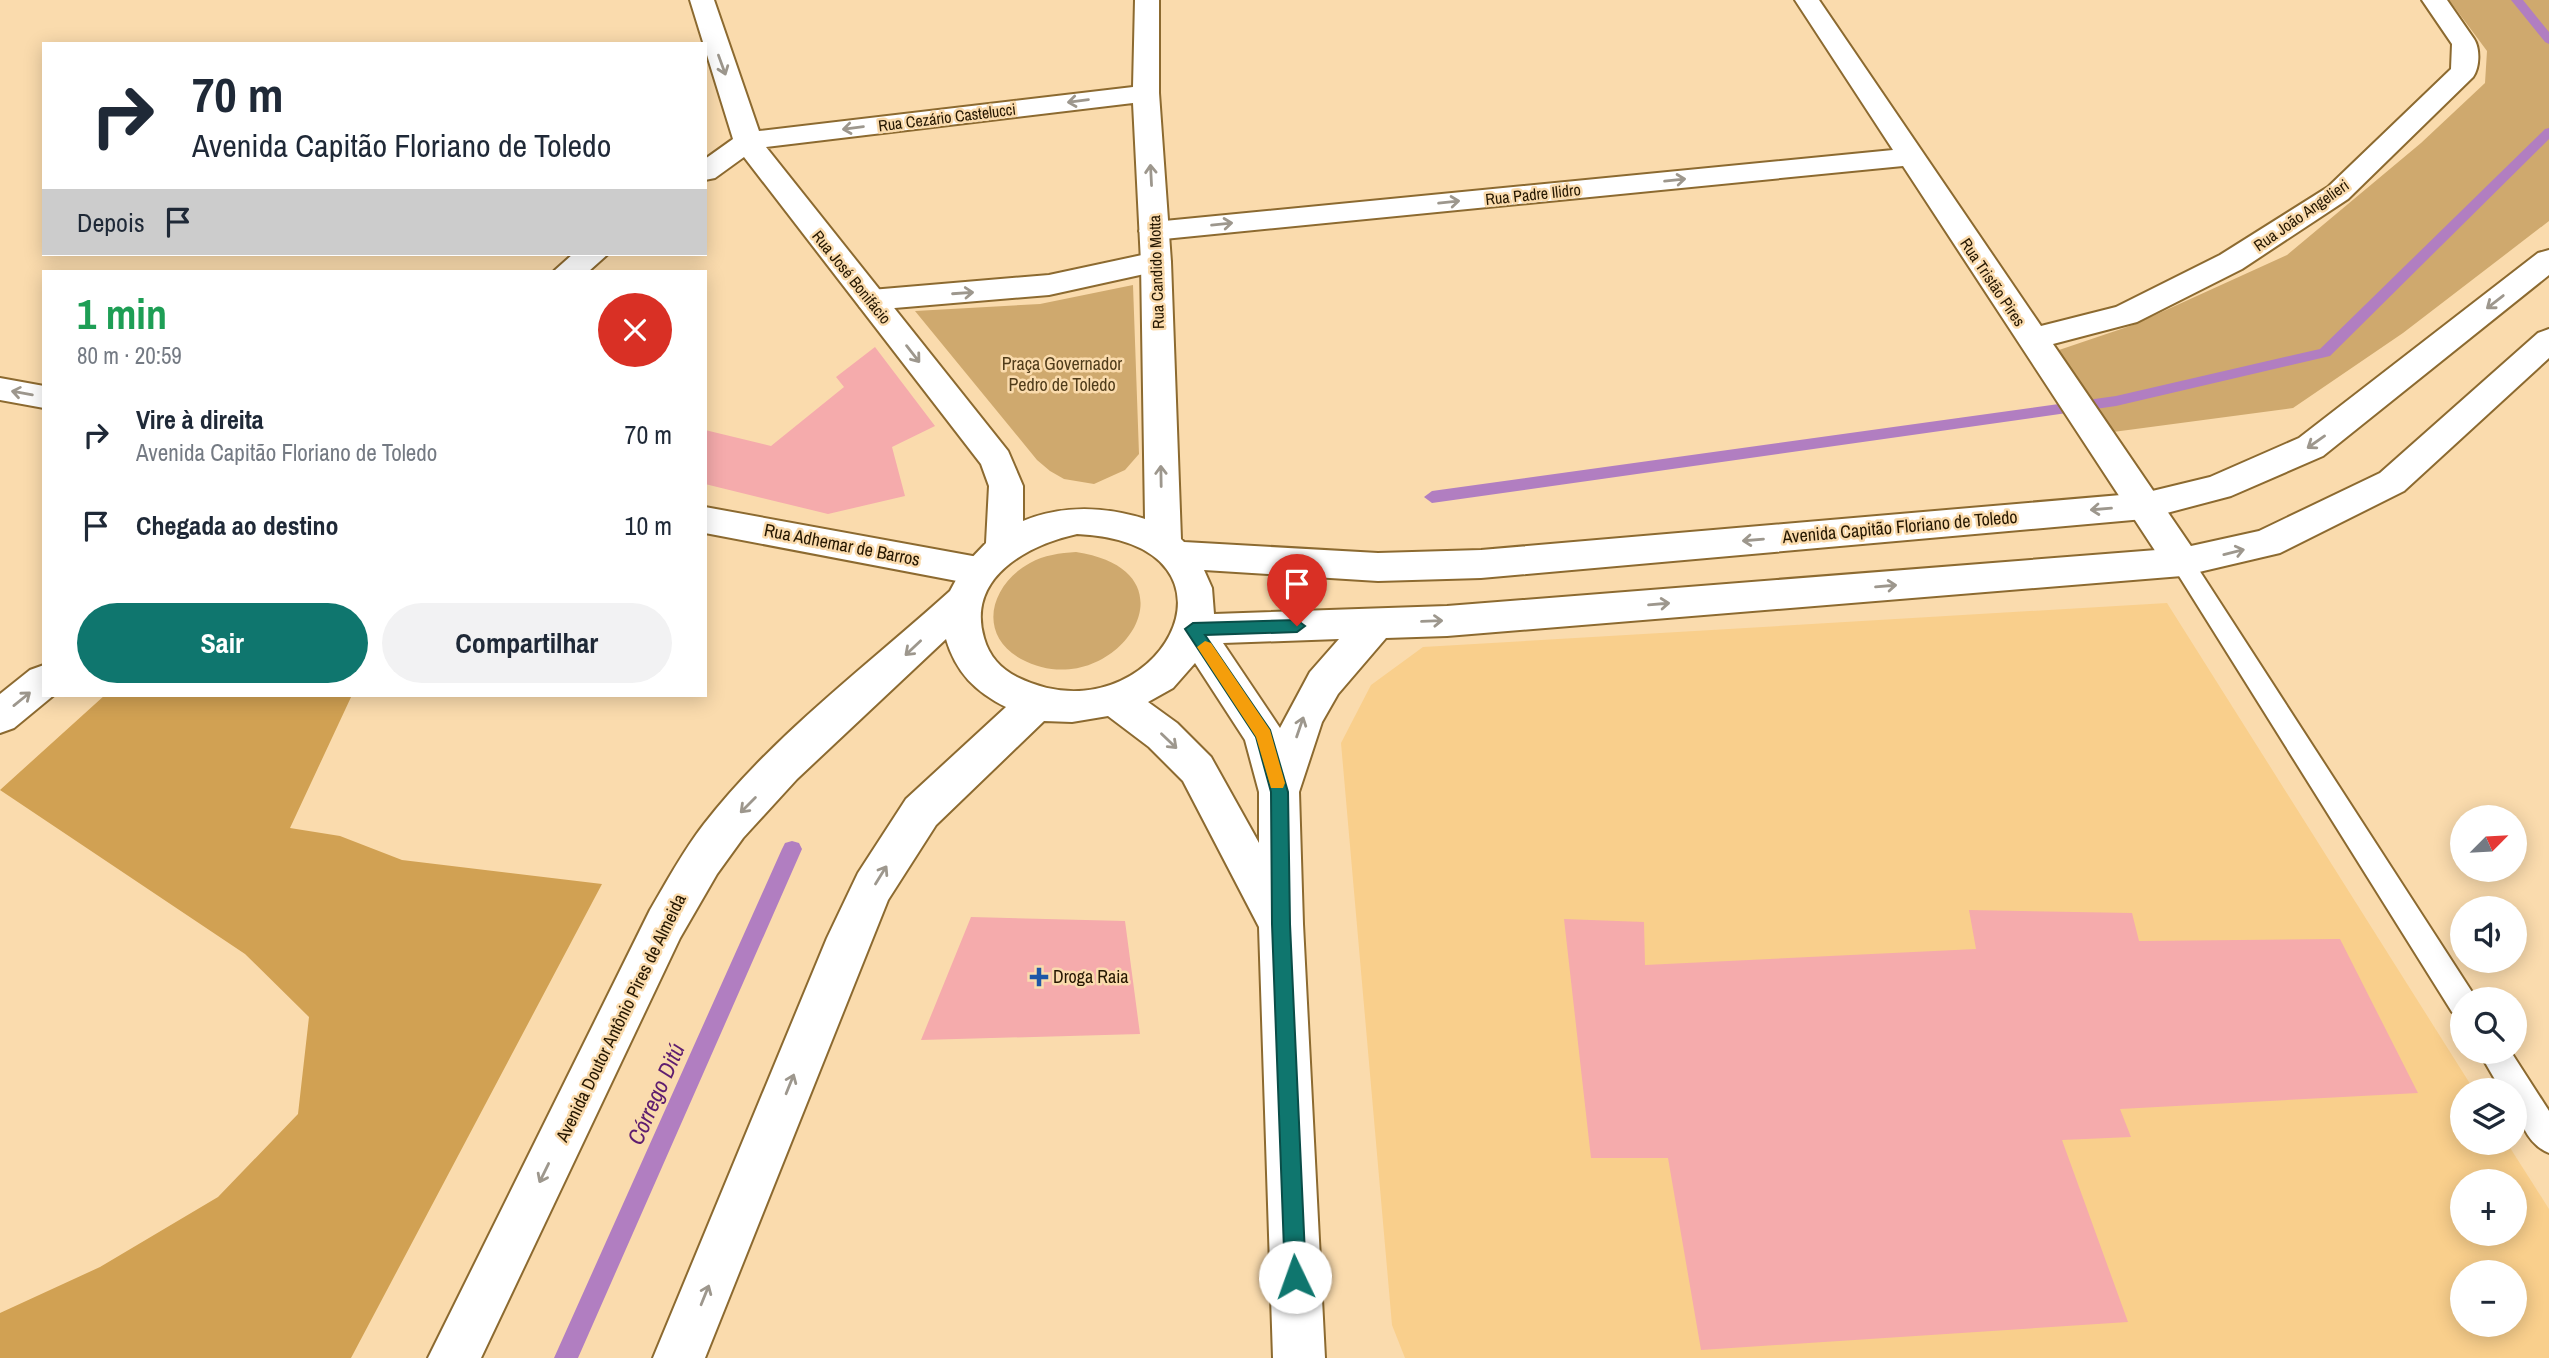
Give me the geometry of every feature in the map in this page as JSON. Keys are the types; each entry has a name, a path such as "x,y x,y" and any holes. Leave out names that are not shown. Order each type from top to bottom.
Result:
{"street":[{"name":"Rua José Bonifácio","path":"702,0 748,141 763,165 996,460 1006,486 1004,546"},
{"name":"Rua Candido Motta","path":"1147,0 1146,93 1157,262 1169,550"},
{"name":"Rua Tristão Pires","path":"1807,0 2182,562"},
{"name":"Rua João Angelieri","path":"2032,339 2126,315 2231,262 2338,193 2464,71 2465,44 2434,0"},
{"name":"Rua Cezário Castelucci","path":"748,141 1146,93"},
{"path":"707,171 748,141"},
{"name":"Rua Padre Ilidro","path":"1154,231 1911,157"},
{"path":"570,270 590,256"},
{"name":"Avenida Capitão Floriano de Toledo","path":"1169,550 1378,567 1481,564 2144,506 2219,487 2311,447 2549,260"},
{"path":"871,300 1049,285 1157,262"},
{"path":"1193,629 1447,621 2182,562 2267,543 2392,482 2549,340"},
{"path":"0,389 42,397"},
{"name":"Rua Adhemar de Barros","path":"707,520 970,586"},
{"path":"1077,521 1112,522 1145,533 1169,550 1190,574 1198,602 1193,629 1178,660 1150,684 1115,700 1075,707 1037,703 1000,688 974,663 961,633 970,586 1004,546 1038,529 1077,521"},
{"name":"Avenida Doutor Antônio Pires de Almeida","path":"454,1358 665,924 691,878 736,817 970,586"},
{"path":"1279,792 1303,718 1324,684 1376,623"},
{"path":"1193,629 1264,734 1279,792 1281,924 1299,1358"},
{"path":"0,716 42,683"},
{"path":"1115,700 1163,735 1197,769 1281,924"},
{"path":"679,1358 849,938 873,887 921,812 1037,703"}],"lane":[{"path":"2182,562 2452,987"},
{"path":"2502,1064 2549,1138"}],"shaded area":[{"path":"2167,603 2450,1052 2450,1064 2458,1064 2466,1078 2450,1078 2450,1155 2515,1155 2524,1169 2450,1169 2450,1246 2527,1246 2527,1174 2549,1209 2549,1358 1405,1358 1392,1325 1341,743 1371,685 1423,647"},
{"path":"103,697 351,697 290,828 340,836 402,860 602,884 351,1358 0,1358 0,1313 100,1267 218,1197 298,1114 309,1017 245,954 0,790"}],"green space":[{"path":"2449,0 2549,0 2549,221 2403,333 2293,408 2113,432 2056,351 2133,325 2287,255 2421,143 2485,83 2487,51"},
{"name":"Praça Governador Pedro de Toledo","path":"1133,285 1139,454 1125,470 1094,484 1064,479 1037,460 915,311 1040,304"},
{"path":"1076,552 1115,564 1136,584 1140,608 1132,631 1113,652 1086,666 1055,669 1021,659 1007,649 998,636 994,610 998,596 1006,583 1030,563 1052,555"}],"building":[{"path":"875,347 935,426 892,447 905,496 828,514 707,484 707,430 771,446 844,387 836,377"},
{"path":"1969,910 2132,913 2139,941 2340,939 2418,1093 2120,1109 2131,1137 2062,1140 2128,1322 1701,1350 1668,1158 1591,1158 1564,919 1644,922 1645,965 1976,949"},
{"name":"Droga Raia","path":"971,917 1125,921 1140,1034 921,1040"}],"waterway":[{"path":"2517,0 2549,40"},
{"path":"1432,497 2116,401 2325,353 2549,132"},
{"name":"Córrego Ditú","path":"566,1358 792,849"}],"slow traffic":[{"path":"1205,647 1264,734 1277,783"}],"place":[{"name":"Droga Raia","path":"1039,977"}],"route":[{"path":"1295,1277 1281,924 1279,792 1264,734 1193,629 1297,626"}]}
